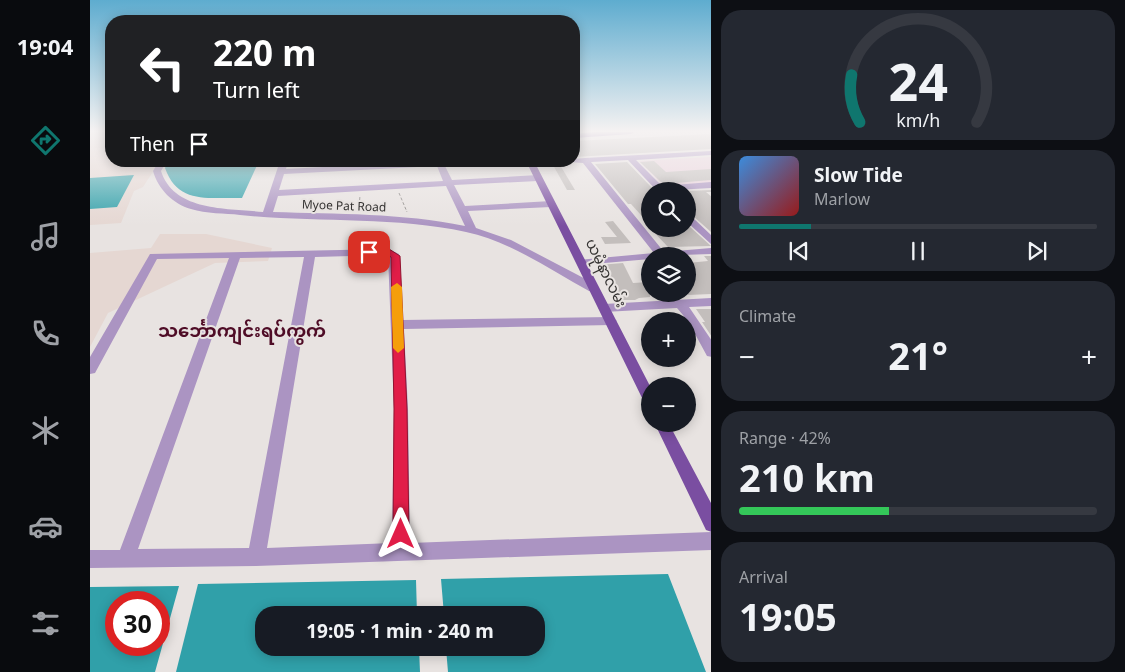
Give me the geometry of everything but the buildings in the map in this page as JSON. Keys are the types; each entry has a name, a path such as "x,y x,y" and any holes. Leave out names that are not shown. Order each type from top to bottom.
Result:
{"main road":[{"name":"ယမုံနာလမ်း","path":"533,167 641,382"},
{"path":"666,432 711,524"}],"street":[{"path":"588,163 648,247"},
{"path":"634,163 653,182"},
{"name":"Myoe Pat Road","path":"159,167 157,171 160,181 170,194 193,207 267,215 359,217 438,223 472,230 507,242 593,288"},
{"path":"267,215 282,167"},
{"path":"281,172 369,167"},
{"path":"441,167 472,230"},
{"path":"275,193 538,178"},
{"path":"696,188 710,187"},
{"path":"462,209 551,204"},
{"path":"696,226 711,242"},
{"path":"696,252 711,251"},
{"path":"90,369 152,258 158,255 389,252 394,254 401,409 401,552"},
{"path":"256,557 310,253"},
{"path":"126,558 236,254"},
{"path":"582,262 641,257"},
{"path":"604,308 711,302"},
{"path":"680,303 711,352"},
{"path":"398,325 610,321"},
{"path":"90,559 256,557 711,541"}],"path":[{"path":"396,186 411,222"},
{"path":"359,217 360,188"}],"shaded area":[{"path":"90,163 105,163 105,167 156,167 143,187 134,191 121,223 90,225"},
{"path":"641,163 711,163 711,183 659,182"},
{"path":"160,234 206,234 272,248 268,261 215,263 108,313 90,347 90,253 151,248"}],"water":[{"path":"256,167 242,198 207,198 186,193 171,180 165,168"},
{"path":"134,175 117,207 90,209 90,178"},
{"path":"668,574 706,672 448,672 447,656 545,656 545,606 443,606 441,579"},
{"path":"416,580 417,606 255,606 255,656 419,656 420,672 176,672 198,584"},
{"path":"179,586 170,618 170,591 105,591 105,656 159,656 155,672 90,672 90,587"}],"slow traffic":[{"path":"397,287 398,348"}],"district":[{"name":"သင်္ဘောကျင်းရပ်ကွက်","path":"242,331"}],"route":[{"path":"369,252 389,252 395,256 401,409 401,534"}]}
